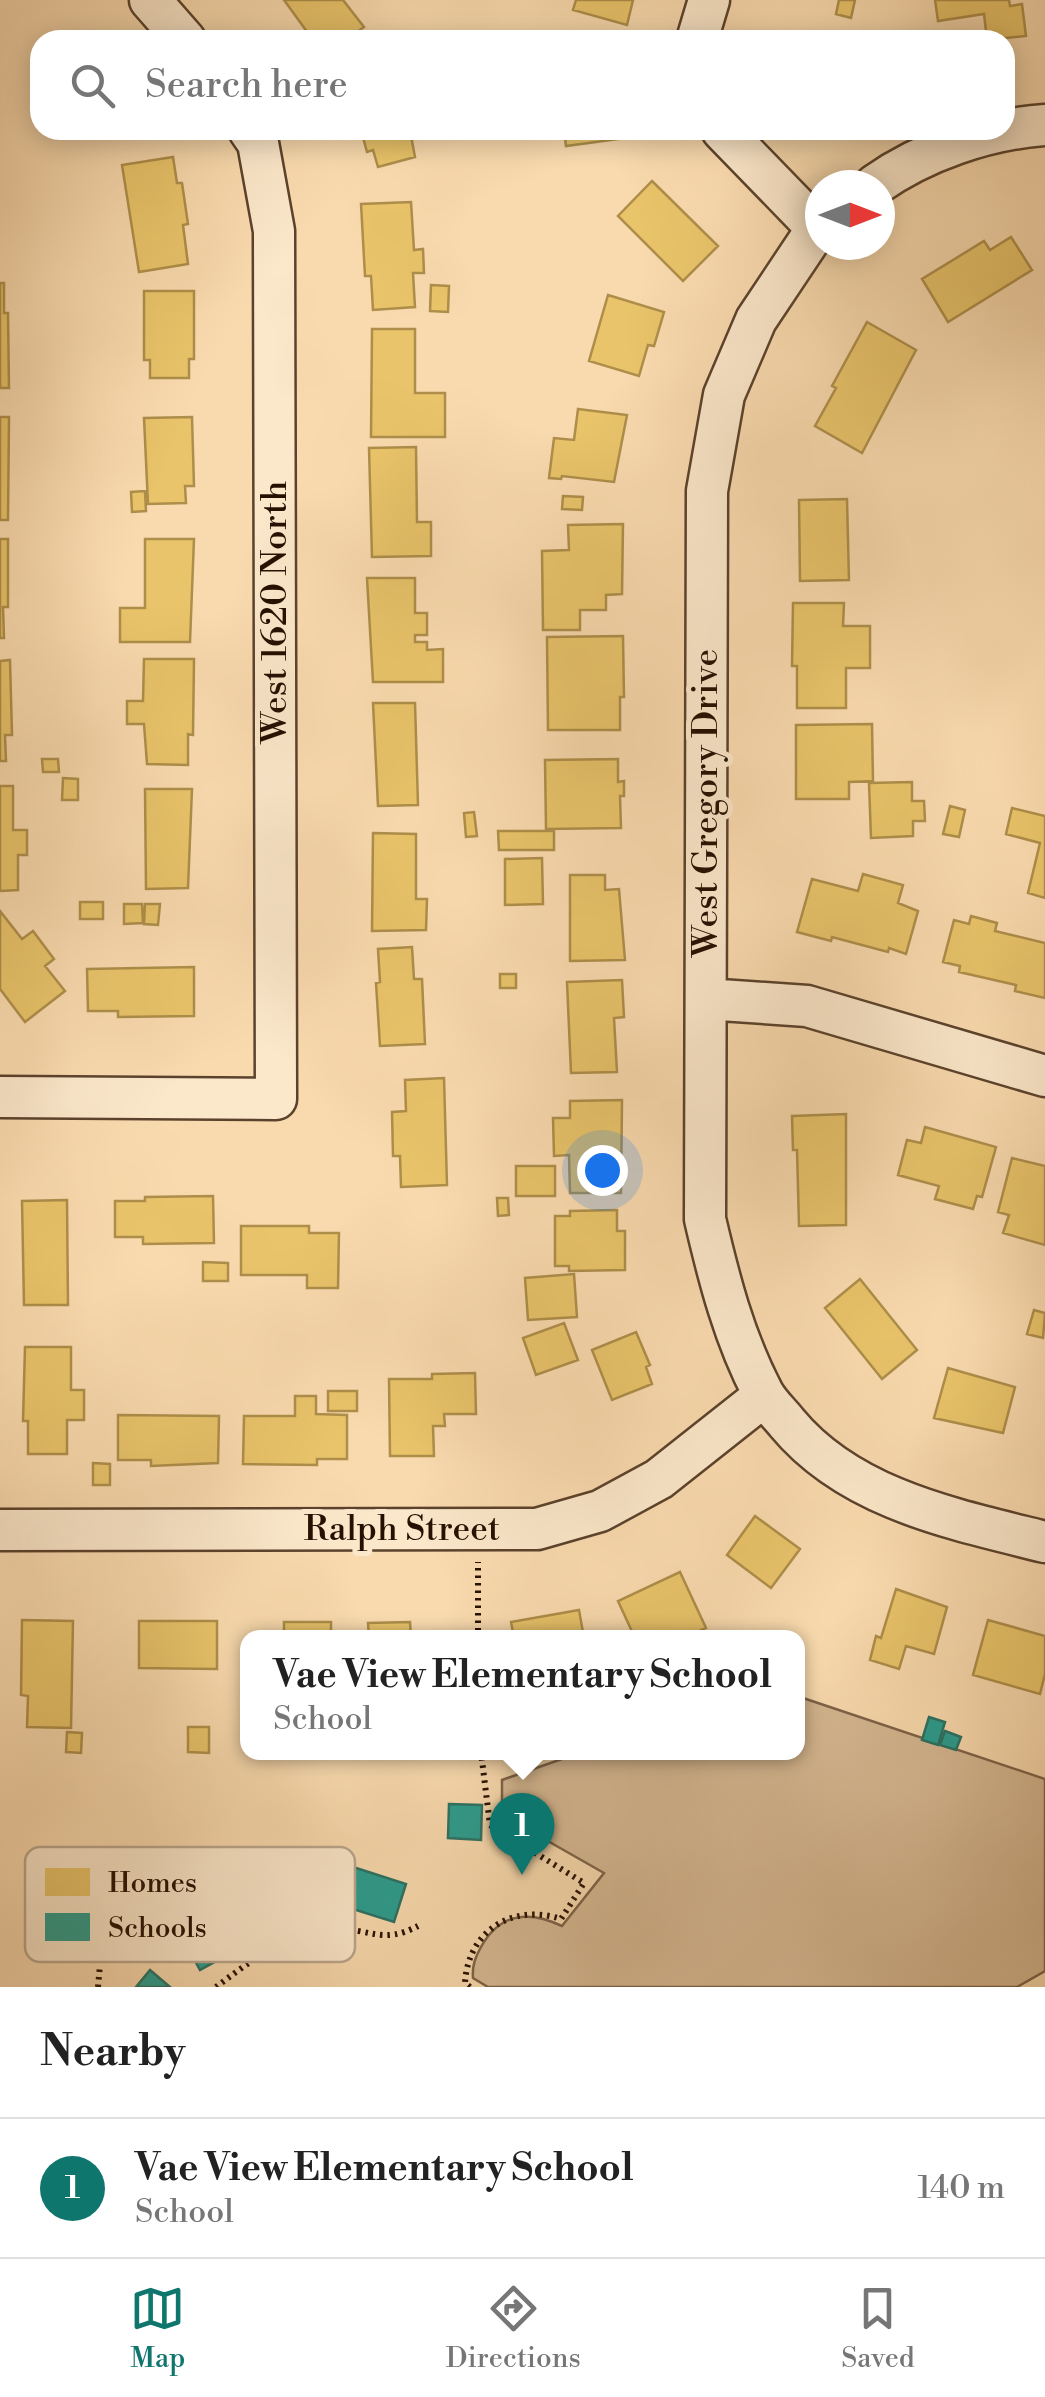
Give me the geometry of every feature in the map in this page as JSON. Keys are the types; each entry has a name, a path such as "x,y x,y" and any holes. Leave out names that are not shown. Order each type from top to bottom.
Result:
{"street":[{"path":"150,0 176,30"},
{"path":"701,30 709,0"},
{"path":"1015,129 1045,125"},
{"name":"West 1620 North","path":"0,1097 276,1098 274,231 256,140"},
{"path":"732,140 805,212"},
{"path":"895,175 954,144 970,140"},
{"name":"West Gregory Drive","path":"805,245 756,320 724,395 708,491 705,1219 723,1296 764,1396 805,1445 864,1485 930,1513 1045,1542"},
{"path":"706,1000 807,1006 1045,1076"},
{"name":"Ralph Street","path":"0,1530 537,1528 600,1512 658,1479 764,1396"}],"path":[{"path":"478,1630 476,1568 482,1551"},
{"path":"470,1987 465,1983 466,1967 490,1927 512,1915 544,1914 561,1919 584,1882 490,1826 482,1760"},
{"path":"355,1930 385,1938 418,1926"},
{"path":"216,1987 250,1962"},
{"path":"98,1987 100,1965"}],"shaded area":[{"path":"805,1699 1045,1779 1045,1971 1017,1987 488,1987 473,1978 474,1966 477,1955 497,1927 526,1917 562,1926 604,1873 502,1815 502,1780 559,1760 805,1760"}],"building: Homes":[{"path":"284,0 343,0 364,27 360,30 306,30"},
{"path":"576,0 633,0 627,25 573,10"},
{"path":"839,0 855,0 851,18 836,14"},
{"path":"935,0 1009,0 1010,6 1022,4 1026,36 1015,37 1015,30 986,30 984,14 938,21"},
{"path":"364,140 412,140 415,157 378,167 373,150 367,152"},
{"path":"565,140 611,140 566,146"},
{"path":"173,157 177,183 182,183 188,224 183,225 188,264 139,272 122,165"},
{"path":"652,181 718,246 683,281 618,216"},
{"path":"411,202 414,250 423,249 424,273 413,273 415,307 373,310 371,276 365,276 361,204"},
{"path":"1011,237 1032,270 948,322 922,279 984,241 990,250"},
{"path":"0,283 4,283 4,313 8,313 9,388 0,388"},
{"path":"431,285 449,286 448,312 430,311"},
{"path":"144,291 194,291 194,359 189,359 189,378 150,378 150,360 144,360"},
{"path":"608,295 664,312 654,346 648,345 639,376 589,361"},
{"path":"867,322 916,350 862,453 815,426"},
{"path":"372,329 415,329 415,393 445,393 445,437 371,437"},
{"path":"578,409 627,415 614,482 549,478 554,438 574,440"},
{"path":"0,417 9,417 8,520 0,520"},
{"path":"192,417 194,486 185,486 186,503 148,504 144,418"},
{"path":"416,447 417,522 431,522 431,556 372,557 369,448"},
{"path":"145,491 146,511 132,512 131,492"},
{"path":"563,496 583,497 582,510 562,509"},
{"path":"847,499 849,580 800,581 799,500"},
{"path":"623,524 622,594 606,595 606,610 580,610 580,630 543,630 542,551 569,550 568,525"},
{"path":"0,539 8,539 4,638 0,638"},
{"path":"145,539 194,539 190,642 120,642 120,608 145,608"},
{"path":"367,578 415,578 415,613 427,613 427,635 415,635 415,642 427,642 427,650 443,649 443,682 373,682"},
{"path":"793,603 844,603 843,626 870,626 870,668 846,668 846,708 797,708 797,666 792,666"},
{"path":"623,636 620,730 548,730 547,637"},
{"path":"144,659 194,659 193,735 188,734 188,765 147,764 144,724 127,724 127,701 143,701"},
{"path":"10,660 12,735 5,735 6,761 0,761 0,661"},
{"path":"373,703 415,703 418,805 378,806"},
{"path":"872,724 873,781 849,782 849,799 796,799 796,725"},
{"path":"42,759 58,759 59,772 43,772"},
{"path":"618,759 618,782 624,781 624,796 620,796 621,828 546,829 545,760"},
{"path":"63,778 78,779 78,800 62,800"},
{"path":"912,782 912,801 924,801 925,821 913,821 913,836 871,838 869,783"},
{"path":"0,786 13,786 13,830 27,830 27,855 18,855 18,890 0,891"},
{"path":"145,789 192,789 188,888 146,889"},
{"path":"950,806 965,810 959,837 943,834"},
{"path":"1012,808 1045,816 1045,898 1028,893 1040,843 1006,834"},
{"path":"474,812 477,836 466,837 464,813"},
{"path":"498,831 554,831 554,850 499,850"},
{"path":"373,833 416,834 416,899 427,899 426,930 372,931"},
{"path":"542,858 543,904 505,905 505,859"},
{"path":"863,874 903,885 898,903 918,911 906,954 797,932 812,879 858,891"},
{"path":"570,875 605,875 605,890 619,889 625,960 570,961"},
{"path":"80,902 103,902 103,919 80,919"},
{"path":"124,904 142,904 143,923 124,924"},
{"path":"145,904 160,904 158,925 144,924"},
{"path":"0,911 22,939 33,931 54,959 45,966 65,991 25,1022 0,989"},
{"path":"971,916 997,923 995,931 1045,943 1045,998 1015,991 1016,985 959,972 960,966 943,962 954,920 969,924"},
{"path":"412,947 414,979 422,979 425,1044 380,1046 378,949"},
{"path":"194,967 194,1016 118,1017 118,1011 88,1011 87,969"},
{"path":"500,974 516,974 516,988 500,988"},
{"path":"622,980 624,1017 614,1018 617,1072 571,1073 567,982"},
{"path":"444,1078 447,1185 401,1187 400,1156 393,1156 392,1112 406,1111 405,1080"},
{"path":"622,1100 621,1193 570,1193 569,1155 554,1156 553,1118 570,1118 570,1101"},
{"path":"846,1114 846,1225 799,1226 792,1116"},
{"path":"925,1127 996,1147 982,1197 977,1196 973,1209 935,1199 939,1186 898,1175 907,1140 921,1143"},
{"path":"1012,1158 1045,1166 1045,1245 1003,1233 1009,1215 998,1212"},
{"path":"516,1166 555,1166 555,1196 516,1196"},
{"path":"213,1196 214,1243 143,1244 143,1237 115,1237 115,1201"},
{"path":"497,1198 508,1198 509,1215 498,1216"},
{"path":"67,1200 68,1305 24,1305 22,1201"},
{"path":"617,1210 617,1231 625,1231 625,1270 569,1271 569,1266 555,1266 555,1216 570,1216 570,1211"},
{"path":"241,1226 309,1226 309,1233 339,1233 338,1288 307,1288 307,1275 241,1275"},
{"path":"203,1262 228,1263 228,1281 203,1281"},
{"path":"574,1274 577,1317 528,1320 525,1278"},
{"path":"860,1279 917,1350 882,1379 825,1308"},
{"path":"1034,1310 1045,1313 1043,1338 1027,1334"},
{"path":"564,1323 578,1360 536,1375 523,1338"},
{"path":"636,1332 650,1365 646,1367 652,1384 612,1400 592,1350"},
{"path":"25,1347 71,1347 71,1390 84,1390 84,1420 67,1420 67,1454 28,1454 28,1421 23,1421"},
{"path":"948,1368 1015,1387 1003,1433 934,1418"},
{"path":"475,1373 476,1414 444,1414 445,1426 433,1426 434,1456 390,1456 389,1379"},
{"path":"328,1391 357,1391 357,1411 328,1411"},
{"path":"295,1396 316,1396 316,1414 347,1415 347,1459 317,1459 317,1465 243,1464 244,1416 295,1416"},
{"path":"118,1415 219,1416 218,1463 151,1466 151,1460 118,1460"},
{"path":"93,1463 110,1464 110,1485 93,1485"},
{"path":"755,1516 800,1549 771,1588 727,1555"},
{"path":"680,1572 706,1628 631,1630 618,1601"},
{"path":"896,1589 947,1607 934,1654 906,1646 899,1669 870,1660"},
{"path":"579,1610 583,1630 512,1630 511,1622"},
{"path":"22,1620 73,1621 71,1728 27,1727 28,1696 21,1695"},
{"path":"988,1620 1045,1636 1045,1674 1040,1694 973,1675"},
{"path":"139,1621 217,1621 217,1669 139,1668"},
{"path":"284,1622 331,1622 331,1630 284,1630"},
{"path":"410,1622 410,1630 368,1630 368,1623"},
{"path":"188,1727 209,1727 209,1753 188,1752"},
{"path":"67,1732 82,1733 81,1753 66,1752"}],"building: Schools":[{"path":"929,1717 945,1722 938,1745 922,1740"},
{"path":"945,1731 961,1737 956,1750 940,1745"},
{"path":"449,1804 482,1805 481,1840 448,1838"},
{"path":"355,1868 406,1884 394,1922 355,1910"},
{"path":"196,1962 215,1962 200,1970"},
{"path":"150,1970 170,1987 136,1987"}],"place":[{"name":"Vae View Elementary School","path":"522,1875"}]}
